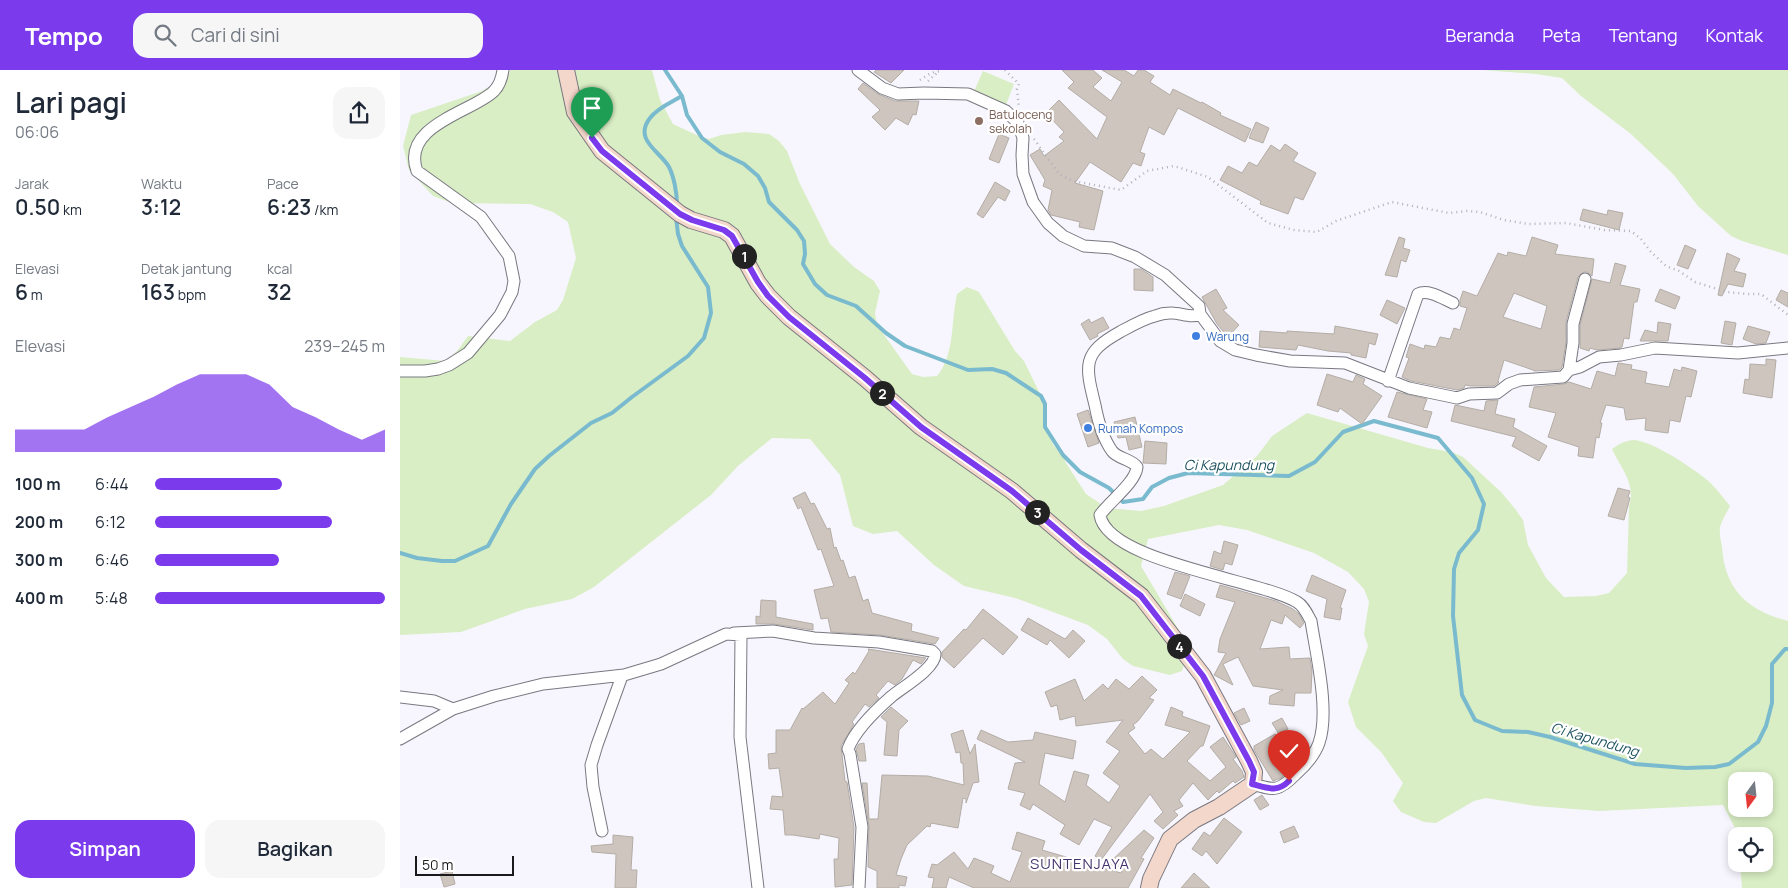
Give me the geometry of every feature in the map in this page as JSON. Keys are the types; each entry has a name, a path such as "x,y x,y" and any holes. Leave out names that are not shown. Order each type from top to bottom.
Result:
{"main road":[{"path":"566,70 575,112 602,151 677,211 692,220 724,230 732,236 758,282 768,296 789,317 865,378 921,427 1012,491 1081,550 1141,596 1203,676 1254,772 1252,784 1219,807 1194,820 1170,839 1151,879 1149,888"}],"street":[{"path":"400,371 438,369 456,361 475,346 490,328 500,315 512,292 514,281 509,256 481,217 417,171 411,164 407,150 409,142 414,135 431,123 494,92 503,70"},
{"path":"858,70 876,84 898,94 968,94 1006,111 1018,123 1023,138 1023,174 1034,202 1048,223 1063,236 1084,246 1112,248 1135,257 1165,275 1199,306 1200,314 1220,341 1235,350 1256,356 1290,361 1345,363 1409,388 1457,398 1469,394 1498,393 1508,384 1520,380 1563,377 1570,370 1599,357 1621,355 1655,348 1738,353 1788,348"},
{"path":"1570,370 1573,324 1585,279"},
{"path":"1388,381 1418,294 1428,292 1453,303"},
{"path":"1200,314 1193,316 1169,313 1153,316 1102,342 1093,351 1089,378 1100,427 1113,453 1135,464 1137,467 1134,479 1100,515 1101,520 1112,533 1125,543 1164,562 1275,594 1298,603 1306,611 1310,621 1322,706 1322,727 1319,742 1316,749 1298,772 1283,787 1269,789 1252,784"},
{"path":"400,739 453,709 494,696 543,684 622,676 653,667 726,634 768,631 814,638 879,642 932,651 936,654 935,658 921,675 891,697 855,734 848,749 862,827 858,888"},
{"path":"734,633 740,635 742,640 740,737 758,888"},
{"path":"602,831 593,787 592,765 622,676"},
{"path":"400,696 434,701 453,709"}],"path":[{"path":"924,93 928,80 942,70"},
{"path":"1005,70 1019,84 1020,112 1018,123 1032,136 1059,174 1073,180 1121,190 1147,171 1174,166 1208,177 1268,223 1294,230 1318,232 1336,221 1392,202 1449,213 1480,212 1504,220 1528,224 1566,223 1604,230 1630,231 1641,239 1666,266 1679,271 1695,282 1726,292 1761,294 1788,315"}],"green space":[{"path":"510,70 652,70 660,100 673,124 709,139 721,135 745,132 769,134 779,141 787,151 800,184 830,244 854,267 874,281 880,291 875,313 877,325 912,374 923,377 937,376 943,367 950,347 957,294 967,287 979,292 1015,351 1024,361 1045,404 1045,427 1054,446 1063,455 1086,494 1107,508 1141,511 1164,506 1223,485 1257,456 1272,436 1307,413 1428,448 1452,452 1463,457 1501,492 1516,510 1523,520 1528,545 1546,578 1564,597 1596,596 1609,593 1627,573 1631,490 1612,449 1619,444 1633,440 1661,449 1701,475 1730,506 1721,524 1720,532 1724,562 1733,586 1741,596 1761,611 1788,621 1788,888 1742,888 1741,872 1773,872 1773,827 1734,827 1730,818 1773,817 1773,772 1728,772 1728,815 1723,805 1599,811 1535,806 1486,798 1474,801 1436,823 1424,822 1401,812 1393,801 1403,783 1381,752 1356,727 1348,702 1368,646 1364,634 1369,602 1364,589 1348,572 1314,553 1247,530 1219,525 1148,539 1141,566 1183,637 1185,646 1186,658 1182,671 1170,675 1133,666 1123,659 1107,639 1088,625 1015,598 964,586 934,565 897,531 873,534 853,526 840,475 810,439 772,438 738,466 711,495 594,587 572,599 525,609 461,632 400,635 400,357 445,361 457,351 468,336 510,341 535,322 557,310 563,300 576,258 568,222 553,212 530,204 452,203 433,196 409,170 403,146 411,115 482,91 510,73"},
{"path":"1482,70 1788,70 1788,255 1731,236 1698,206 1673,174 1631,134 1581,96 1562,78"},
{"path":"983,71 1014,84 1006,105 974,91"}],"building":[{"path":"876,70 904,70 891,83 874,72"},
{"path":"1062,70 1093,70 1102,78 1093,87 1111,101 1122,82 1102,70 1124,70 1134,76 1138,70 1144,70 1154,76 1150,82 1170,95 1173,89 1202,102 1221,113 1220,115 1251,129 1245,142 1178,108 1164,135 1149,127 1140,152 1145,154 1141,166 1133,163 1121,182 1090,162 1075,183 1103,191 1094,230 1079,227 1080,222 1051,215 1048,210 1052,190 1043,186 1045,180 1030,155 1040,149 1044,156 1064,141 1059,137 1064,132 1046,113 1059,100 1097,139 1107,117 1068,88 1074,82"},
{"path":"863,83 878,94 895,101 919,101 916,115 913,114 908,125 896,118 885,130 872,117 880,110 858,89"},
{"path":"1256,122 1269,128 1263,143 1249,138"},
{"path":"999,134 1009,138 999,163 989,159"},
{"path":"1285,144 1298,153 1293,161 1316,173 1303,200 1295,197 1288,214 1260,204 1261,201 1220,180 1228,166 1242,173 1249,162 1257,166 1271,145 1280,151"},
{"path":"995,182 1010,191 1005,201 998,197 983,218 977,214"},
{"path":"1583,209 1607,215 1608,210 1623,213 1619,230 1580,220"},
{"path":"1399,237 1405,239 1403,248 1410,250 1406,262 1401,260 1397,277 1385,275"},
{"path":"1532,237 1558,245 1555,254 1594,259 1592,276 1584,272 1578,277 1566,322 1566,342 1562,367 1559,370 1534,371 1504,360 1499,382 1494,386 1465,385 1464,388 1457,390 1411,381 1402,377 1409,358 1406,357 1410,344 1424,349 1425,345 1436,347 1440,337 1450,339 1454,328 1460,330 1467,308 1460,306 1463,291 1477,296 1498,253 1507,256 1508,252 1526,256","holes":["1514,293 1547,306 1541,329 1503,317"]},
{"path":"1685,245 1696,250 1688,269 1677,265"},
{"path":"1727,253 1740,259 1734,271 1746,274 1743,287 1728,284 1722,296 1718,295"},
{"path":"1615,263 1626,266 1620,285 1640,289 1637,302 1634,302 1629,339 1624,338 1620,348 1597,350 1590,348 1589,351 1580,348 1580,325 1592,279 1610,283"},
{"path":"1134,269 1141,269 1153,277 1153,291 1134,290"},
{"path":"1216,289 1227,308 1223,310 1239,325 1228,337 1217,324 1202,297"},
{"path":"1660,289 1680,297 1675,309 1655,301"},
{"path":"1781,290 1788,293 1788,307 1776,300"},
{"path":"1387,300 1405,308 1397,324 1380,315"},
{"path":"1103,317 1109,328 1090,340 1081,324 1089,319 1091,323"},
{"path":"1725,321 1736,323 1732,345 1721,343"},
{"path":"1658,322 1671,324 1668,341 1640,341 1645,330 1657,333"},
{"path":"1335,326 1378,334 1375,345 1369,343 1366,358 1351,355 1351,353 1298,345 1296,350 1259,347 1260,331 1334,334"},
{"path":"1748,326 1770,332 1766,343 1756,344 1743,339"},
{"path":"1766,359 1776,360 1772,398 1743,393 1745,379 1749,380 1750,364 1766,365"},
{"path":"1618,363 1632,365 1631,369 1647,372 1645,383 1669,387 1674,369 1681,371 1682,367 1697,371 1691,397 1686,396 1680,422 1670,420 1668,433 1645,430 1646,418 1626,420 1624,408 1606,405 1600,423 1602,423 1599,438 1596,437 1593,458 1578,456 1579,447 1548,437 1556,413 1529,407 1534,387 1569,382 1591,389 1597,371 1615,376"},
{"path":"1327,374 1353,382 1356,375 1365,379 1363,384 1382,396 1362,424 1340,408 1338,412 1317,405"},
{"path":"1397,392 1427,399 1423,410 1432,412 1427,428 1388,417"},
{"path":"1498,400 1495,414 1515,419 1513,427 1547,446 1539,461 1512,446 1516,437 1451,421 1455,405 1484,411 1486,401"},
{"name":"Rumah Kompos","path":"1088,410 1099,443 1088,447 1077,414"},
{"name":"Rumah Kompos","path":"1135,417 1142,447 1129,450 1126,437 1118,438 1114,422"},
{"path":"1145,441 1167,443 1166,464 1143,463"},
{"path":"1618,488 1630,491 1624,520 1608,516"},
{"path":"805,492 811,504 814,503 827,529 830,528 834,548 836,547 841,561 843,560 849,578 855,576 863,601 868,599 872,613 912,624 911,631 939,638 935,644 880,635 831,632 828,618 821,619 814,590 834,586 821,549 818,550 801,507 798,509 793,498"},
{"path":"1224,541 1238,545 1232,565 1225,563 1223,570 1210,566 1214,551 1221,554"},
{"path":"1175,572 1190,576 1181,599 1167,594"},
{"path":"1312,575 1346,590 1340,608 1342,608 1340,620 1324,617 1327,599 1306,591"},
{"path":"1220,585 1276,601 1299,614 1304,623 1300,628 1285,615 1282,624 1271,620 1260,649 1289,647 1290,659 1310,658 1312,671 1311,693 1295,693 1294,706 1269,704 1270,696 1283,690 1253,686 1238,657 1223,664 1233,685 1214,675 1226,653 1218,652 1220,639 1235,602 1216,597"},
{"path":"1185,594 1205,604 1200,616 1180,606"},
{"path":"761,600 776,601 776,617 813,624 813,630 774,624 756,624 756,616 760,617"},
{"path":"983,609 1018,637 1003,655 983,638 954,668 942,657 942,652 964,629 966,630"},
{"path":"1028,618 1065,639 1073,630 1085,641 1069,658 1050,640 1047,645 1021,630"},
{"path":"868,649 926,658 921,664 913,660 902,679 895,685 888,681 876,695 879,698 869,707 865,704 852,722 854,724 841,746 845,781 847,782 854,827 852,885 835,887 834,859 838,859 839,838 820,834 819,839 785,835 783,810 770,809 772,796 783,797 779,768 769,769 768,754 776,753 776,730 790,730 802,708 823,692 835,704 849,683 845,680 853,672 855,674 869,651"},
{"path":"1142,676 1157,690 1149,698 1154,700 1133,725 1135,728 1128,733 1145,754 1151,749 1163,759 1190,732 1165,725 1171,707 1183,712 1182,716 1210,726 1203,746 1187,761 1210,781 1226,767 1210,747 1223,737 1236,757 1233,759 1244,777 1235,783 1233,781 1219,793 1217,791 1208,800 1193,783 1179,800 1183,806 1174,811 1178,815 1163,829 1154,821 1163,812 1150,794 1101,860 1095,856 1112,827 1094,819 1079,845 1060,834 1065,825 1033,804 1030,810 1020,805 1025,793 1008,789 1015,763 1025,762 977,739 981,730 1008,742 1033,740 1035,732 1076,741 1073,759 1045,753 1039,784 1065,802 1074,771 1089,775 1086,785 1109,803 1120,786 1103,773 1120,751 1106,742 1123,720 1076,726 1075,716 1060,720 1057,705 1051,707 1045,692 1075,679 1084,701 1103,684 1108,689 1116,679 1129,689"},
{"path":"891,707 908,721 899,730 897,756 884,755 887,722 881,717"},
{"path":"1244,708 1250,721 1241,725 1234,713"},
{"path":"1282,718 1288,729 1279,734 1272,723"},
{"path":"963,730 970,754 975,744 979,782 973,783 966,803 966,799 963,798 958,828 931,823 930,827 927,826 907,845 901,859 896,875 907,877 905,886 899,885 899,888 877,888 877,871 868,867 869,826 862,783 867,783 869,819 878,819 882,775 928,776 964,785 963,763 961,763 960,752 956,753 951,734"},
{"path":"1275,734 1292,754 1283,762 1289,770 1281,778 1273,781 1254,750 1254,746"},
{"path":"864,743 866,761 859,761 856,749 859,744"},
{"path":"1262,795 1269,805 1260,810 1254,800"},
{"path":"1224,818 1242,832 1217,864 1206,851 1202,856 1192,849 1204,832 1210,836"},
{"path":"1294,826 1299,837 1284,843 1280,832"},
{"path":"1144,830 1154,838 1141,858 1144,859 1128,888 974,888 949,877 946,888 932,888 934,878 928,877 932,864 937,865 954,852 968,869 974,858 994,866 991,873 1010,882 1022,852 1012,849 1017,832 1045,841 1042,850 1121,873 1122,871 1109,863"},
{"path":"613,835 633,837 631,870 637,870 636,888 615,888 616,854 592,852 591,846 613,844"},
{"path":"452,871 455,884 444,887 440,874"},
{"path":"1194,873 1210,888 1181,888"}],"waterway":[{"name":"Ci Kapundung","path":"665,70 682,96 687,115 702,138 720,152 744,164 758,176 765,188 769,202 797,230 804,241 805,254 803,264 815,284 827,295 856,306 886,333 905,346 968,370 992,369 1006,373 1041,396 1045,404 1045,427 1063,455 1080,472 1109,488 1123,502 1143,499 1152,487 1169,478 1188,473 1289,476 1315,462 1343,432 1374,421 1438,438 1472,478 1484,504 1478,530 1459,553 1454,569 1453,616 1462,695 1475,720 1502,731 1528,732 1550,737 1635,764 1686,768 1715,767 1729,764 1758,742 1766,726 1772,703 1772,664 1785,649 1788,649"},
{"path":"677,205 675,185 669,167 650,145 645,133 646,126 653,114 682,96"},
{"path":"400,553 417,558 455,561 488,546 511,504 535,469 591,423 612,413 688,356 704,338 711,313 708,287 682,246 676,217"}],"place":[{"name":"Batuloceng sekolah","path":"979,121"},
{"name":"Warung","path":"1196,336"},
{"name":"Rumah Kompos","path":"1088,428"}],"district":[{"name":"SUNTENJAYA","path":"1080,863"}],"route":[{"path":"592,138 602,151 680,214 692,220 724,230 732,236 768,296 810,336 865,378 921,427 1012,491 1081,550 1141,596 1203,676 1254,772 1252,784 1269,789 1283,787 1289,781"}]}
